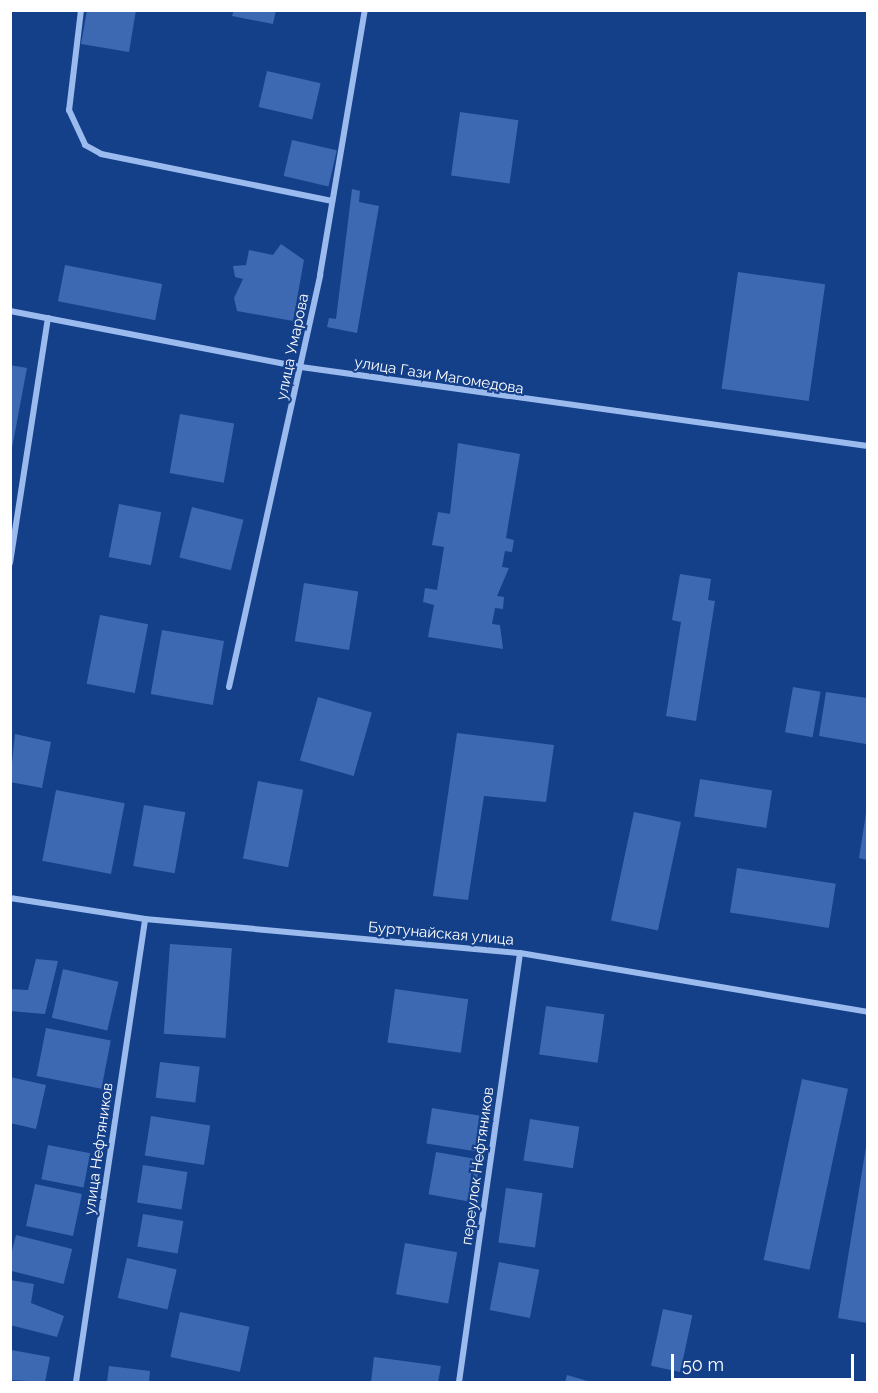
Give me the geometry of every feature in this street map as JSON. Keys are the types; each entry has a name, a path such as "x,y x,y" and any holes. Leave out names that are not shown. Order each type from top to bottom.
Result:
{"street":[{"path":"81,10 69,110 85,145 101,154 332,201"},
{"name":"улица Умарова","path":"229,687 301,367 365,10"},
{"name":"улица Гази Магомедова","path":"10,311 301,367 687,425 867,446"},
{"path":"10,563 48,318"},
{"name":"Буртунайская улица","path":"10,898 145,919 520,953 867,1012"},
{"name":"улица Нефтяников","path":"76,1383 145,919"},
{"name":"переулок Нефтяников","path":"459,1383 520,953"}],"building":[{"path":"87,10 136,10 129,52 81,44"},
{"path":"234,10 276,10 273,24 232,16"},
{"path":"267,71 321,83 312,119 259,107"},
{"path":"460,112 518,120 510,184 451,175"},
{"path":"292,140 337,150 328,186 284,176"},
{"path":"352,189 360,191 359,202 379,206 357,333 327,327 329,318 336,319"},
{"path":"281,244 304,260 293,321 237,311 234,298 243,279 235,277 233,266 246,265 249,250 273,255"},
{"path":"65,265 162,284 155,320 58,301"},
{"path":"738,272 825,284 809,401 722,389"},
{"path":"10,365 27,368 12,448 10,448"},
{"path":"180,414 234,424 224,483 170,473"},
{"path":"458,443 520,454 506,538 514,540 512,552 505,551 502,567 509,568 497,596 504,597 503,609 495,608 492,624 500,625 503,649 428,637 434,605 423,602 425,588 437,590 444,547 432,545 438,512 450,514"},
{"path":"119,504 161,512 151,565 109,557"},
{"path":"192,507 243,520 231,570 179,557"},
{"path":"680,574 711,579 708,600 715,601 696,721 666,716 681,622 672,620"},
{"path":"304,583 358,592 349,650 295,641"},
{"path":"100,615 148,624 135,693 87,684"},
{"path":"162,630 224,641 213,705 151,694"},
{"path":"793,687 821,692 813,737 785,732"},
{"path":"826,692 867,698 866,744 819,736"},
{"path":"318,697 372,712 354,776 300,760"},
{"path":"457,733 554,745 546,802 484,796 468,900 433,896"},
{"path":"15,734 51,742 42,788 10,782"},
{"path":"700,779 772,790 766,828 694,817"},
{"path":"258,781 303,790 288,867 243,859"},
{"path":"56,790 125,803 111,874 42,861"},
{"path":"144,805 185,812 175,873 133,866"},
{"path":"634,812 681,822 658,931 611,921"},
{"path":"867,813 867,860 859,858"},
{"path":"737,868 836,884 829,928 730,912"},
{"path":"170,944 232,948 226,1038 164,1034"},
{"path":"36,959 58,961 45,1014 10,1011 10,989 28,990"},
{"path":"63,969 119,982 107,1031 52,1018"},
{"path":"395,989 468,999 461,1053 387,1042"},
{"path":"546,1006 604,1014 598,1063 539,1055"},
{"path":"46,1028 111,1041 101,1089 37,1076"},
{"path":"160,1062 200,1067 195,1103 156,1098"},
{"path":"10,1077 46,1085 36,1129 10,1123"},
{"path":"802,1079 848,1089 810,1270 764,1260"},
{"path":"432,1108 485,1116 480,1152 426,1144"},
{"path":"151,1116 210,1125 204,1165 145,1156"},
{"path":"530,1119 579,1127 573,1168 523,1160"},
{"path":"48,1145 90,1153 84,1188 41,1179"},
{"path":"867,1147 867,1323 838,1318"},
{"path":"436,1152 480,1160 473,1202 429,1194"},
{"path":"143,1165 187,1172 182,1210 137,1203"},
{"path":"35,1184 82,1194 73,1236 26,1226"},
{"path":"506,1188 543,1193 535,1248 498,1242"},
{"path":"143,1214 183,1221 178,1254 137,1246"},
{"path":"16,1235 72,1249 64,1284 10,1271 10,1259"},
{"path":"405,1243 457,1252 448,1303 396,1294"},
{"path":"127,1258 177,1269 167,1309 118,1298"},
{"path":"499,1262 539,1270 530,1318 490,1310"},
{"path":"10,1280 34,1284 31,1303 64,1316 57,1337 10,1325"},
{"path":"663,1309 692,1315 680,1372 651,1366"},
{"path":"180,1312 249,1327 240,1372 170,1357"},
{"path":"11,1350 50,1357 45,1382 10,1380"},
{"path":"374,1357 441,1366 438,1382 371,1382"},
{"path":"109,1366 150,1371 149,1382 107,1382"},
{"path":"567,1375 591,1382 565,1382"}]}
